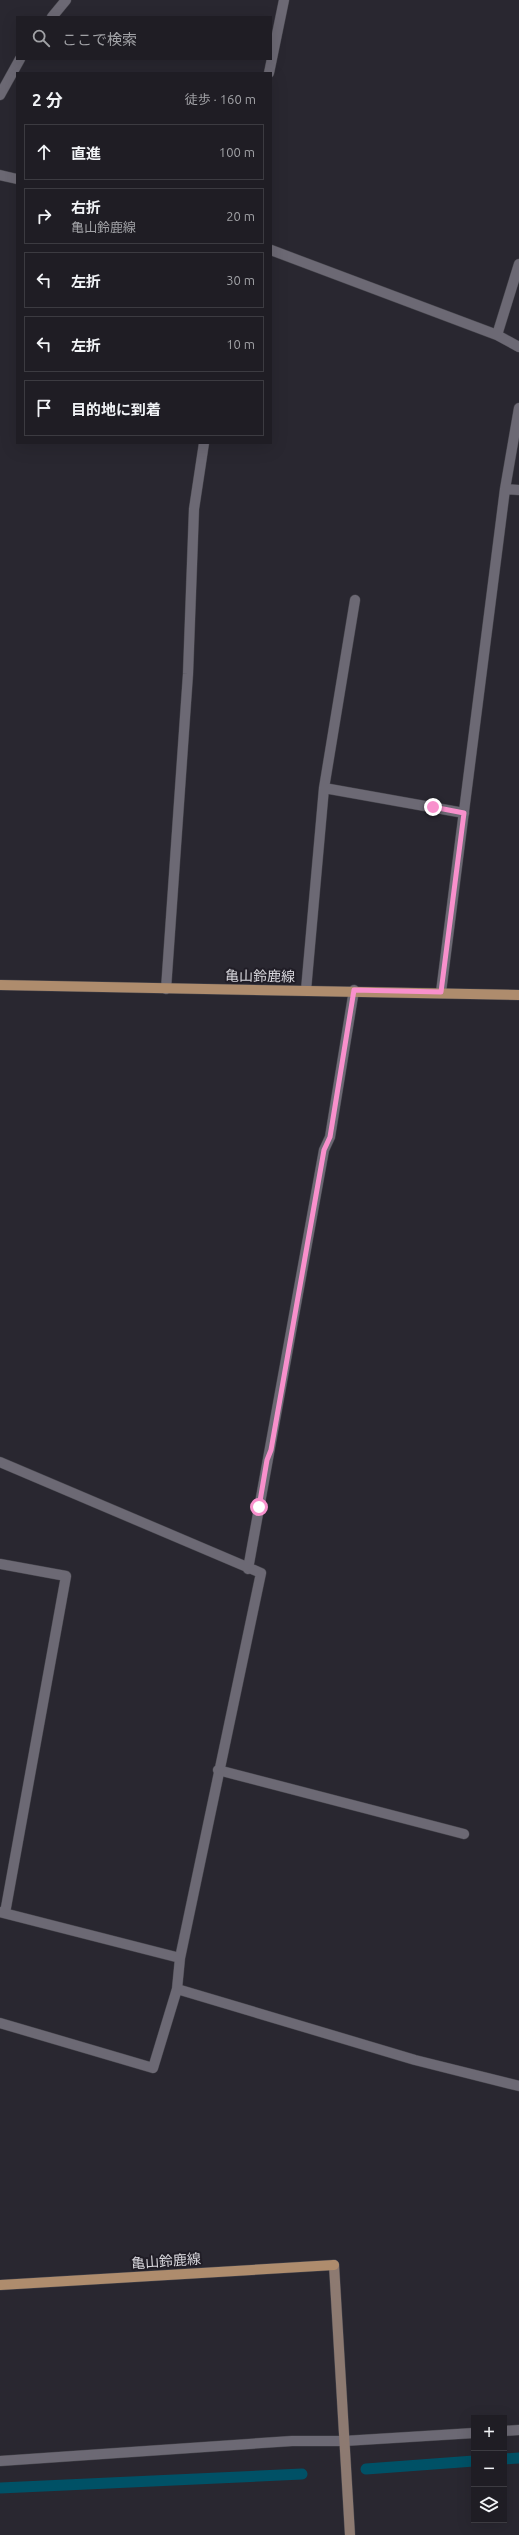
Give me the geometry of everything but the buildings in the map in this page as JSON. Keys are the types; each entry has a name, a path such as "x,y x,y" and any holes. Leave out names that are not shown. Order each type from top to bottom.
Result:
{"main road":[{"name":"亀山鈴鹿線","path":"0,985 166,989 354,990 519,995"},
{"name":"亀山鈴鹿線","path":"0,2285 334,2265"}],"street":[{"path":"53,16 66,0"},
{"path":"272,58 284,0"},
{"path":"0,95 19,60"},
{"path":"269,72 272,60"},
{"path":"0,175 16,179"},
{"path":"272,250 497,335 519,347"},
{"path":"497,335 519,264"},
{"path":"441,992 505,489 519,408"},
{"path":"166,989 188,674 194,509 204,444"},
{"path":"505,489 519,490"},
{"path":"306,990 324,788 355,600"},
{"path":"324,788 464,813"},
{"path":"248,1569 324,1150 330,1137 354,990"},
{"path":"0,1462 248,1569 261,1573 218,1770 180,1958 177,1989 153,2068 0,2023"},
{"path":"0,1564 66,1576 2,1912 180,1958"},
{"path":"218,1770 464,1834"},
{"path":"177,1989 415,2060 519,2086"},
{"path":"334,2265 350,2535"},
{"path":"507,2431 519,2430"},
{"path":"0,2461 292,2441 344,2441 471,2433"}],"waterway":[{"path":"507,2459 519,2458"},
{"path":"366,2469 471,2461"},
{"path":"0,2488 302,2474"}],"route":[{"path":"259,1507 267,1460 271,1450 324,1150 330,1137 354,990 441,992 464,813 433,807"}]}
